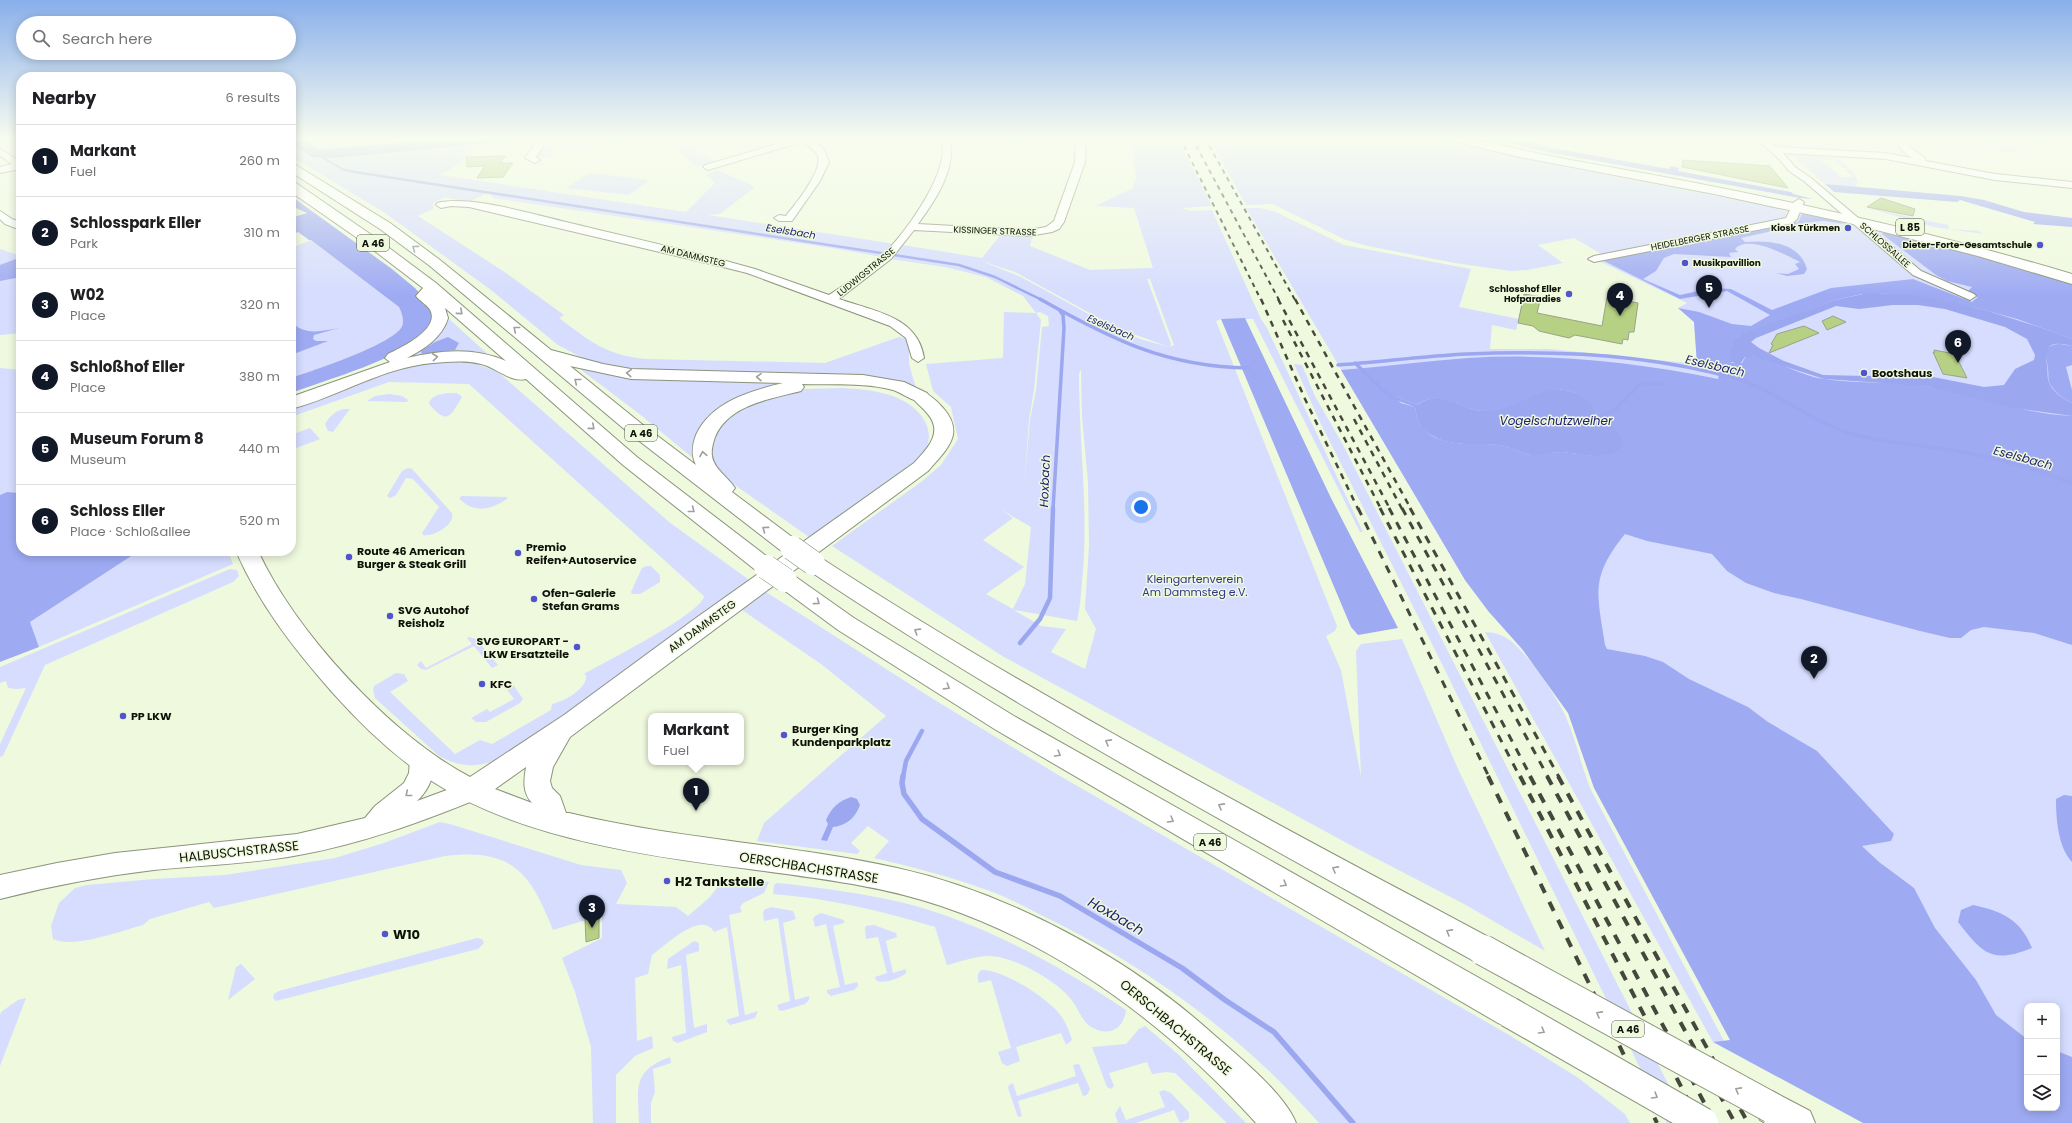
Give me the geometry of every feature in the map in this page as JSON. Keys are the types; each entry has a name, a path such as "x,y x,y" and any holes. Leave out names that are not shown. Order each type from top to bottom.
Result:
{"main road":[{"name":"A 46","path":"297,190 368,239 430,286 630,461 766,567 846,624 1005,723 1217,847 1703,1123"},
{"name":"A 46","path":"329,190 385,226 435,263 636,430 739,509 813,563 885,611 1063,717 1238,816 1785,1116"},
{"name":"L 85","path":"1721,190 1798,204"},
{"name":"L 85","path":"1729,190 1850,215 1957,240 2072,273"},
{"name":"L 85","path":"1850,215 1959,245 2072,279"},
{"path":"296,393 385,362 426,339 437,326 440,315 436,307 424,296 430,286"},
{"path":"546,354 619,372 863,380 898,386 921,402"},
{"path":"296,401 384,369 415,360 444,356 486,359 508,370 542,383"},
{"path":"739,509 724,487 711,474 702,455 705,434 715,421 732,408 777,389 816,385 872,388 898,394 921,402"},
{"name":"AM DAMMSTEG","path":"471,791 573,722 717,615 916,471 929,457 932,425 921,402"},
{"name":"OERSCHBACHSTRASSE","path":"249,556 281,611 311,651 361,707 383,729 422,760 471,791 499,803 555,821 648,844 858,872 937,891 977,906 1010,920 1102,968 1147,1000 1209,1051 1252,1093 1279,1123"},
{"path":"555,821 550,804 539,792 537,781 540,765 554,742 573,722"}],"street":[{"path":"779,218 788,219 809,190"},
{"name":"LUDWIGSTRASSE","path":"831,299 886,258 897,247 913,227 934,190"},
{"name":"KISSINGER STRASSE","path":"913,227 1029,233 1044,231 1055,227 1061,218 1070,190"},
{"name":"SCHLOSSALLEE","path":"1820,190 1917,273 1970,296"},
{"name":"AM DAMMSTEG","path":"441,204 469,204 535,218 751,270 873,314 903,327 910,333 915,343 918,358"},
{"name":"HEIDELBERGER STRASSE","path":"1594,259 1786,222 1792,219 1798,204"},
{"path":"0,214 9,222 16,223"},
{"path":"371,827 380,815 414,790 422,772 422,760"},
{"name":"HALBUSCHSTRASSE","path":"0,887 95,866 252,851 306,843 371,827 427,809 471,791"}],"green space":[{"path":"348,190 478,190 488,192 469,202 445,197 434,202 433,209 418,216 503,271 564,315 559,318 589,340 599,346 619,354 646,359 825,363 899,337 909,339 909,364 916,388 884,380 640,372 588,361 558,345 491,290 385,213"},
{"path":"486,190 542,190 686,212 708,190 751,190 720,214 708,215 895,244 882,257 832,248 493,198 490,191"},
{"path":"588,190 635,190 629,195"},
{"name":"Kleingartenverein Am Dammsteg e.V.","path":"1128,190 1204,190 1212,206 1182,208 1190,211 1212,210 1261,319 1267,328 1363,532 1360,532 1253,319 1221,319 1216,321 1337,626 1335,631 1326,636 1341,670 1361,777 1356,651 1361,644 1402,639 1458,769 1545,951 1464,904 1356,848 1004,657 832,546 921,482 941,465 958,439 951,407 933,391 926,364 1003,358 1004,312 1036,313 1023,296 986,277 945,267 889,259 903,245 982,258 1002,233 1033,235 1030,246 1090,270 1153,268 1134,208 1096,206","holes":["981,261 1015,272 1117,328 1169,347 1140,339 1114,328 1021,277","1147,279 1150,279 1174,345 1170,347 1171,344","1040,312 1048,316 1049,326 1042,327 1036,390 1030,420 1024,487 1029,420 1034,390 1041,320 1036,313","1081,369 1082,417 1088,482 1089,545 1085,609 1096,629 1085,669 1051,652 1066,629 1041,626 1014,610 1077,621 1081,596 1084,547 1084,498 1079,374","1000,509 1031,527 1025,584 1013,609 986,594 1024,567 983,540 1013,518"]},
{"path":"1238,190 1687,190 1778,208 1787,212 1786,217 1781,219 1658,242 1656,246 1603,255 1574,238 1538,245 1563,263 1527,270 1511,271 1455,263 1368,246 1346,240 1273,204 1246,205"},
{"path":"1246,208 1260,208 1276,212 1344,245 1471,269 1459,307 1519,319 1516,330 1492,325 1490,349 1550,349 1697,364 1694,322 1678,308 1687,303 1599,261 1795,221 1801,214 1807,213 1889,232 2072,283 2072,1123 1960,1123 1530,642 1489,612 1465,580"},
{"path":"1868,208 1948,225 1949,229 1978,231 1984,234 1934,227"},
{"path":"311,240 399,307 403,320 401,328 393,335 366,350 296,376 296,246"},
{"path":"0,249 16,254 16,333 0,335"},
{"path":"447,317 491,357 440,354 381,366 395,360"},
{"path":"429,361 471,362 498,372 669,522 752,582 514,752 496,761 477,765 459,764 439,756 375,698 373,690 374,686 396,673 404,674 408,681 390,692 455,754 480,740 492,744 551,710 552,704 562,701 574,694 586,680 586,675 584,674 651,637 688,614 699,604 704,596 469,384 389,382 296,415 296,405 385,372"},
{"path":"1294,364 1302,365 1315,396 1343,445 1688,1123 1667,1123 1438,656 1320,422"},
{"path":"583,367 630,375 850,382 892,387 890,389 869,385 824,382 779,387 758,393 738,402 719,414 709,423 699,439 697,445 697,458 694,459 642,416 580,369"},
{"path":"0,368 16,370 16,493 7,492 0,495"},
{"path":"843,388 881,393 902,400 910,405 923,418 927,426 929,434 928,443 912,466 809,537 732,483 717,470 709,455 718,426 743,406 780,393 803,389"},
{"path":"457,393 462,397 451,414 447,416 440,414 429,404 430,400 436,396"},
{"path":"389,394 402,396 408,400 407,402 367,401 375,396"},
{"path":"344,409 350,409 333,432 328,431 325,424 327,421 335,413"},
{"path":"310,428 320,439 296,448 296,433"},
{"path":"408,468 412,469 452,513 450,522 438,532 428,535 423,535 422,533 439,507 413,479 406,478 396,495 390,498 387,496 402,471"},
{"path":"462,496 507,497 507,499 495,506 482,509 464,503 459,498"},
{"path":"131,556 230,556 233,564 39,647 30,622"},
{"path":"651,566 660,575 660,582 640,594 632,594 631,592 642,568"},
{"path":"230,569 237,570 239,576 233,582 45,665 3,756 0,757 0,744 26,688 8,688 6,681 0,683 0,667"},
{"path":"766,592 933,699 1060,776 1509,1035 1577,1077 1625,1114 1630,1123 1319,1123 1258,1060 1190,1004 1153,979 1116,955 1003,896 947,877 874,858 889,841 868,826 851,843 860,851 857,854 757,841 764,823 886,716 821,664 742,610"},
{"path":"1485,632 1495,633 1502,636 1518,647 1541,675 1561,706 1572,733 1591,790 1724,1041 1713,1042"},
{"path":"469,637 476,639 498,665 492,668 474,646 426,670 421,669 417,665 421,661 426,668 472,644 467,638"},
{"path":"512,683 523,699 520,703 486,722 476,722 471,718 487,709 490,712 514,699 505,687"},
{"path":"440,822 581,865 621,870 627,883 616,904 676,907 688,916 709,898 725,878 769,882 764,893 743,903 740,907 742,912 729,915 745,1015 758,1011 755,1018 730,1025 726,1020 739,1016 727,927 714,932 708,926 701,925 684,932 652,955 648,974 635,978 637,1041 652,1036 653,1048 635,1056 616,1075 616,1123 593,1123 591,1047 575,992 562,958 602,938 602,915 553,930 536,893 526,879 516,868 503,861 487,856 445,856 214,908 209,902 150,919 143,925 84,941 62,942 53,939 51,926 59,903 75,888 87,885 154,879 225,875 335,858 384,843"},
{"path":"777,883 808,886 900,902 930,910 959,921 1018,946 1074,977 1126,1010 1125,1016 1119,1026 1115,1029 1105,1032 1099,1031 1085,1022 1072,1001 1054,983 1020,964 998,957 983,956 947,965 935,927 855,906 773,894 774,885"},
{"path":"771,907 793,911 796,919 783,923 795,1000 809,996 809,1000 805,1004 782,1011 779,1010 777,1005 790,1001 778,918 764,921 764,910"},
{"path":"821,913 844,920 844,923 833,926 845,985 857,982 858,986 854,990 831,996 827,993 827,990 840,987 826,924 815,927 813,919"},
{"path":"874,925 896,933 897,937 886,941 893,973 906,969 906,973 900,977 883,982 876,980 875,977 887,973 878,937 866,939 866,926"},
{"path":"477,938 482,939 484,943 478,949 276,1001 273,998 274,994 279,991"},
{"path":"694,941 699,943 699,951 686,955 694,1028 707,1024 707,1032 678,1043 673,1041 672,1037 686,1033 681,965 667,969 668,959"},
{"path":"241,964 255,979 228,1000 236,967"},
{"path":"981,970 1000,974 1033,991 1058,1012 1066,1025 1072,1040 1066,1045 1061,1033 1016,1047 1020,1061 1007,1066 1002,1063 998,1052 1011,1048 991,980 979,983 978,976"},
{"path":"26,998 0,1066 1,1012 18,1000"},
{"path":"1145,1026 1179,1055 1246,1123 1227,1123 1175,1073 1166,1072 1152,1074 1147,1062 1109,1073 1114,1086 1111,1089 1107,1087 1092,1047 1126,1044 1139,1029"},
{"path":"670,1057 671,1063 653,1069 655,1092 651,1103 651,1123 639,1123 638,1090 643,1075 649,1068 658,1062"},
{"path":"1079,1064 1090,1089 1087,1095 1083,1096 1078,1083 1018,1101 1022,1116 1018,1117 1008,1088 1009,1085 1013,1083 1017,1096 1076,1076 1073,1065"},
{"path":"1164,1090 1171,1093 1189,1112 1189,1119 1180,1123 1174,1110 1136,1123 1118,1123 1115,1114 1120,1106 1126,1120 1165,1107 1159,1092"}],"shaded area":[{"path":"1758,190 1782,190 1813,199"},
{"path":"1832,190 1898,190 1961,196 1984,200 2024,212 2072,218 2072,227 2033,224 2035,222 1960,200 1957,202 1834,192"},
{"path":"296,200 392,269 415,288 437,313 429,330 415,342 400,351 344,375 296,391 296,376 367,350 393,335 401,328 403,320 399,307 311,240 298,232 296,233 296,216 307,213 296,208"},
{"path":"1802,214 1833,219 1845,224 1824,221 1812,222 1741,238 1745,242 1754,241 1773,243 1790,248 1803,260 1807,269 1804,274 1787,276 1776,273 1788,274 1799,269 1795,264 1800,262 1767,247 1749,244 1741,245 1735,249 1738,252 1729,253 1731,257 1674,254 1664,258 1656,271 1643,279 1680,295 1712,288 1731,289 1772,310 1831,288 1913,279 1972,302 1978,297 1967,292 1972,287 1947,281 1936,275 1882,234 1885,232 1928,241 2072,283 2072,339 2017,319 1976,308 1911,296 1883,293 1862,294 1835,300 1739,336 1732,347 1731,363 1742,363 1746,356 1753,356 1818,378 1927,386 2035,412 2072,416 2072,645 2034,633 1984,627 1971,630 1961,638 1950,638 1920,631 1774,593 1746,583 1727,571 1712,554 1647,541 1625,534 1606,562 1601,574 1599,598 1605,645 1607,649 1645,656 1663,662 1689,679 1748,707 1768,722 1817,751 1894,834 1891,841 1862,846 1879,862 1914,888 1935,928 1976,980 1996,1015 2024,1037 2024,1111 2060,1111 2060,1052 2072,1057 2072,1123 1863,1123 1713,1042 1730,1040 1594,788 1568,713 1522,649 1489,612 1465,580 1341,370 1468,358 1531,357 1593,360 1656,368 1718,379 1720,369 1697,364 1694,322 1678,308 1699,312 1732,324 1751,326 1770,315 1727,291 1680,299 1602,260 1798,222","holes":["1556,389 1581,395 1591,403 1595,413 1605,419 1617,432 1623,448 1609,455 1601,456 1561,452 1531,455 1511,448 1491,444 1444,441 1431,435 1421,426 1415,407 1401,403 1392,395 1417,405 1424,401 1440,399 1474,410 1492,411"]},
{"path":"16,259 16,278 0,281 0,265"},
{"path":"1245,318 1331,498 1398,628 1358,635 1351,627 1221,319"},
{"path":"296,325 308,331 339,328 314,335 313,339 316,341 328,341 296,353"},
{"path":"448,337 459,343 455,350 422,354 421,351 435,342"},
{"path":"2060,344 2072,346 2072,365 2066,367 2072,390 2072,403 2056,392 2050,385 2049,381 2046,352 2050,346"},
{"path":"7,492 16,493 16,556 131,556 30,622 39,647 0,662 0,495"},
{"path":"2064,795 2072,796 2072,862 2064,849 2057,824 2056,799"},
{"path":"1973,905 1993,910 2009,918 2022,930 2032,948 2007,955 1989,953 1982,949 1974,942 1958,922 1961,910"}],"water":[{"path":"1868,293 1893,293 1919,296 1997,314 2072,339 2072,346 2054,344 2050,346 2046,359 2049,383 2057,394 2072,403 2072,416 2014,408 1927,386 1824,379 1752,356 1745,357 1740,364 1731,362 1730,355 1732,347 1742,334 1835,300","holes":["1893,305 1918,305 1945,309 2005,327 2027,339 2035,355 2034,360 2015,369 2004,385 1984,387 1911,374 1867,376 1823,375 1784,361 1759,348 1751,342 1756,338 1836,306 1859,309"]},
{"name":"Vogelschutzweiher","path":"1556,389 1581,395 1592,403 1595,413 1609,423 1618,433 1623,443 1623,448 1616,453 1601,456 1561,452 1531,455 1499,445 1449,442 1441,440 1425,431 1418,421 1415,407 1388,397 1392,395 1417,405 1425,400 1433,398 1441,399 1474,409 1493,411 1511,406 1537,394"},
{"path":"851,797 857,799 860,805 856,813 846,823 833,827 827,841 821,840 828,824 826,820 830,812 839,803"}],"building":[{"path":"1881,198 1915,209 1913,216 1867,207"},
{"path":"1524,294 1541,297 1537,313 1602,326 1607,297 1638,303 1634,332 1629,332 1628,340 1623,339 1622,344 1575,335 1569,338 1539,331 1533,326 1518,323"},
{"path":"1833,316 1846,322 1827,330 1822,321"},
{"path":"1804,326 1819,333 1769,353 1773,345 1771,344 1777,334"},
{"path":"1934,350 1955,354 1967,378 1943,374 1933,352 1935,352"},
{"path":"599,915 599,938 586,942 585,919"}],"waterway":[{"name":"Eselsbach","path":"475,190 959,265 995,277 1040,299"},
{"name":"Eselsbach","path":"1040,299 1091,327 1140,348 1191,362 1249,368"},
{"name":"Hoxbach","path":"1053,509 1064,328 1063,315 1060,311"},
{"name":"Eselsbach","path":"1355,363 1451,355 1534,353 1601,356 1668,364 1701,370 1749,383 1820,421 1850,433 1888,441 1982,456 2043,472 2072,483"},
{"name":"Eselsbach","path":"1338,365 1355,363"},
{"path":"1355,363 1384,391 1395,398"},
{"path":"1596,418 1616,409 1640,384 1664,383"},
{"name":"Hoxbach","path":"1020,643 1040,619 1050,598 1053,508"},
{"name":"Hoxbach","path":"903,777 906,761 922,731"},
{"name":"Hoxbach","path":"903,776 902,783 904,794 922,819 995,872 1060,896 1182,968 1225,1000 1274,1032 1353,1123"}],"railway":[{"path":"1206,190 1261,300"},
{"path":"1220,190 1279,300"},
{"path":"1234,190 1295,300"},
{"path":"1261,299 1305,399 1358,509"},
{"path":"1278,299 1390,509"},
{"path":"1295,299 1411,509"},
{"path":"1283,320 1381,509"},
{"path":"1354,419 1402,509"},
{"path":"1358,508 1489,777"},
{"path":"1380,508 1520,777"},
{"path":"1389,508 1531,777"},
{"path":"1402,508 1548,777"},
{"path":"1410,508 1559,777"},
{"path":"1488,776 1657,1123"},
{"path":"1520,776 1700,1123"},
{"path":"1530,776 1715,1123"},
{"path":"1547,776 1735,1123"},
{"path":"1558,776 1748,1123"}],"place":[{"name":"Kiosk Türkmen","path":"1848,228"},
{"name":"Dieter-Forte-Gesamtschule","path":"2040,245"},
{"name":"Musikpavillion","path":"1685,263"},
{"name":"Schlosshof Eller Hofparadies","path":"1569,294"},
{"name":"Museum Forum 8","path":"1709,308"},
{"name":"Schloßhof Eller","path":"1620,316"},
{"name":"Schloss Eller","path":"1958,363"},
{"name":"Bootshaus","path":"1864,373"},
{"name":"Premio Reifen+Autoservice","path":"518,553"},
{"name":"Route 46 American Burger & Steak Grill","path":"349,557"},
{"name":"Ofen-Galerie Stefan Grams","path":"534,599"},
{"name":"SVG Autohof Reisholz","path":"390,616"},
{"name":"SVG EUROPART - LKW Ersatzteile","path":"577,647"},
{"name":"Schlosspark Eller","path":"1814,679"},
{"name":"KFC","path":"482,684"},
{"name":"PP LKW","path":"123,716"},
{"name":"Burger King Kundenparkplatz","path":"784,735"},
{"name":"Markant","path":"696,811"},
{"name":"H2 Tankstelle","path":"667,881"},
{"name":"W02","path":"592,928"},
{"name":"W10","path":"385,934"}]}
